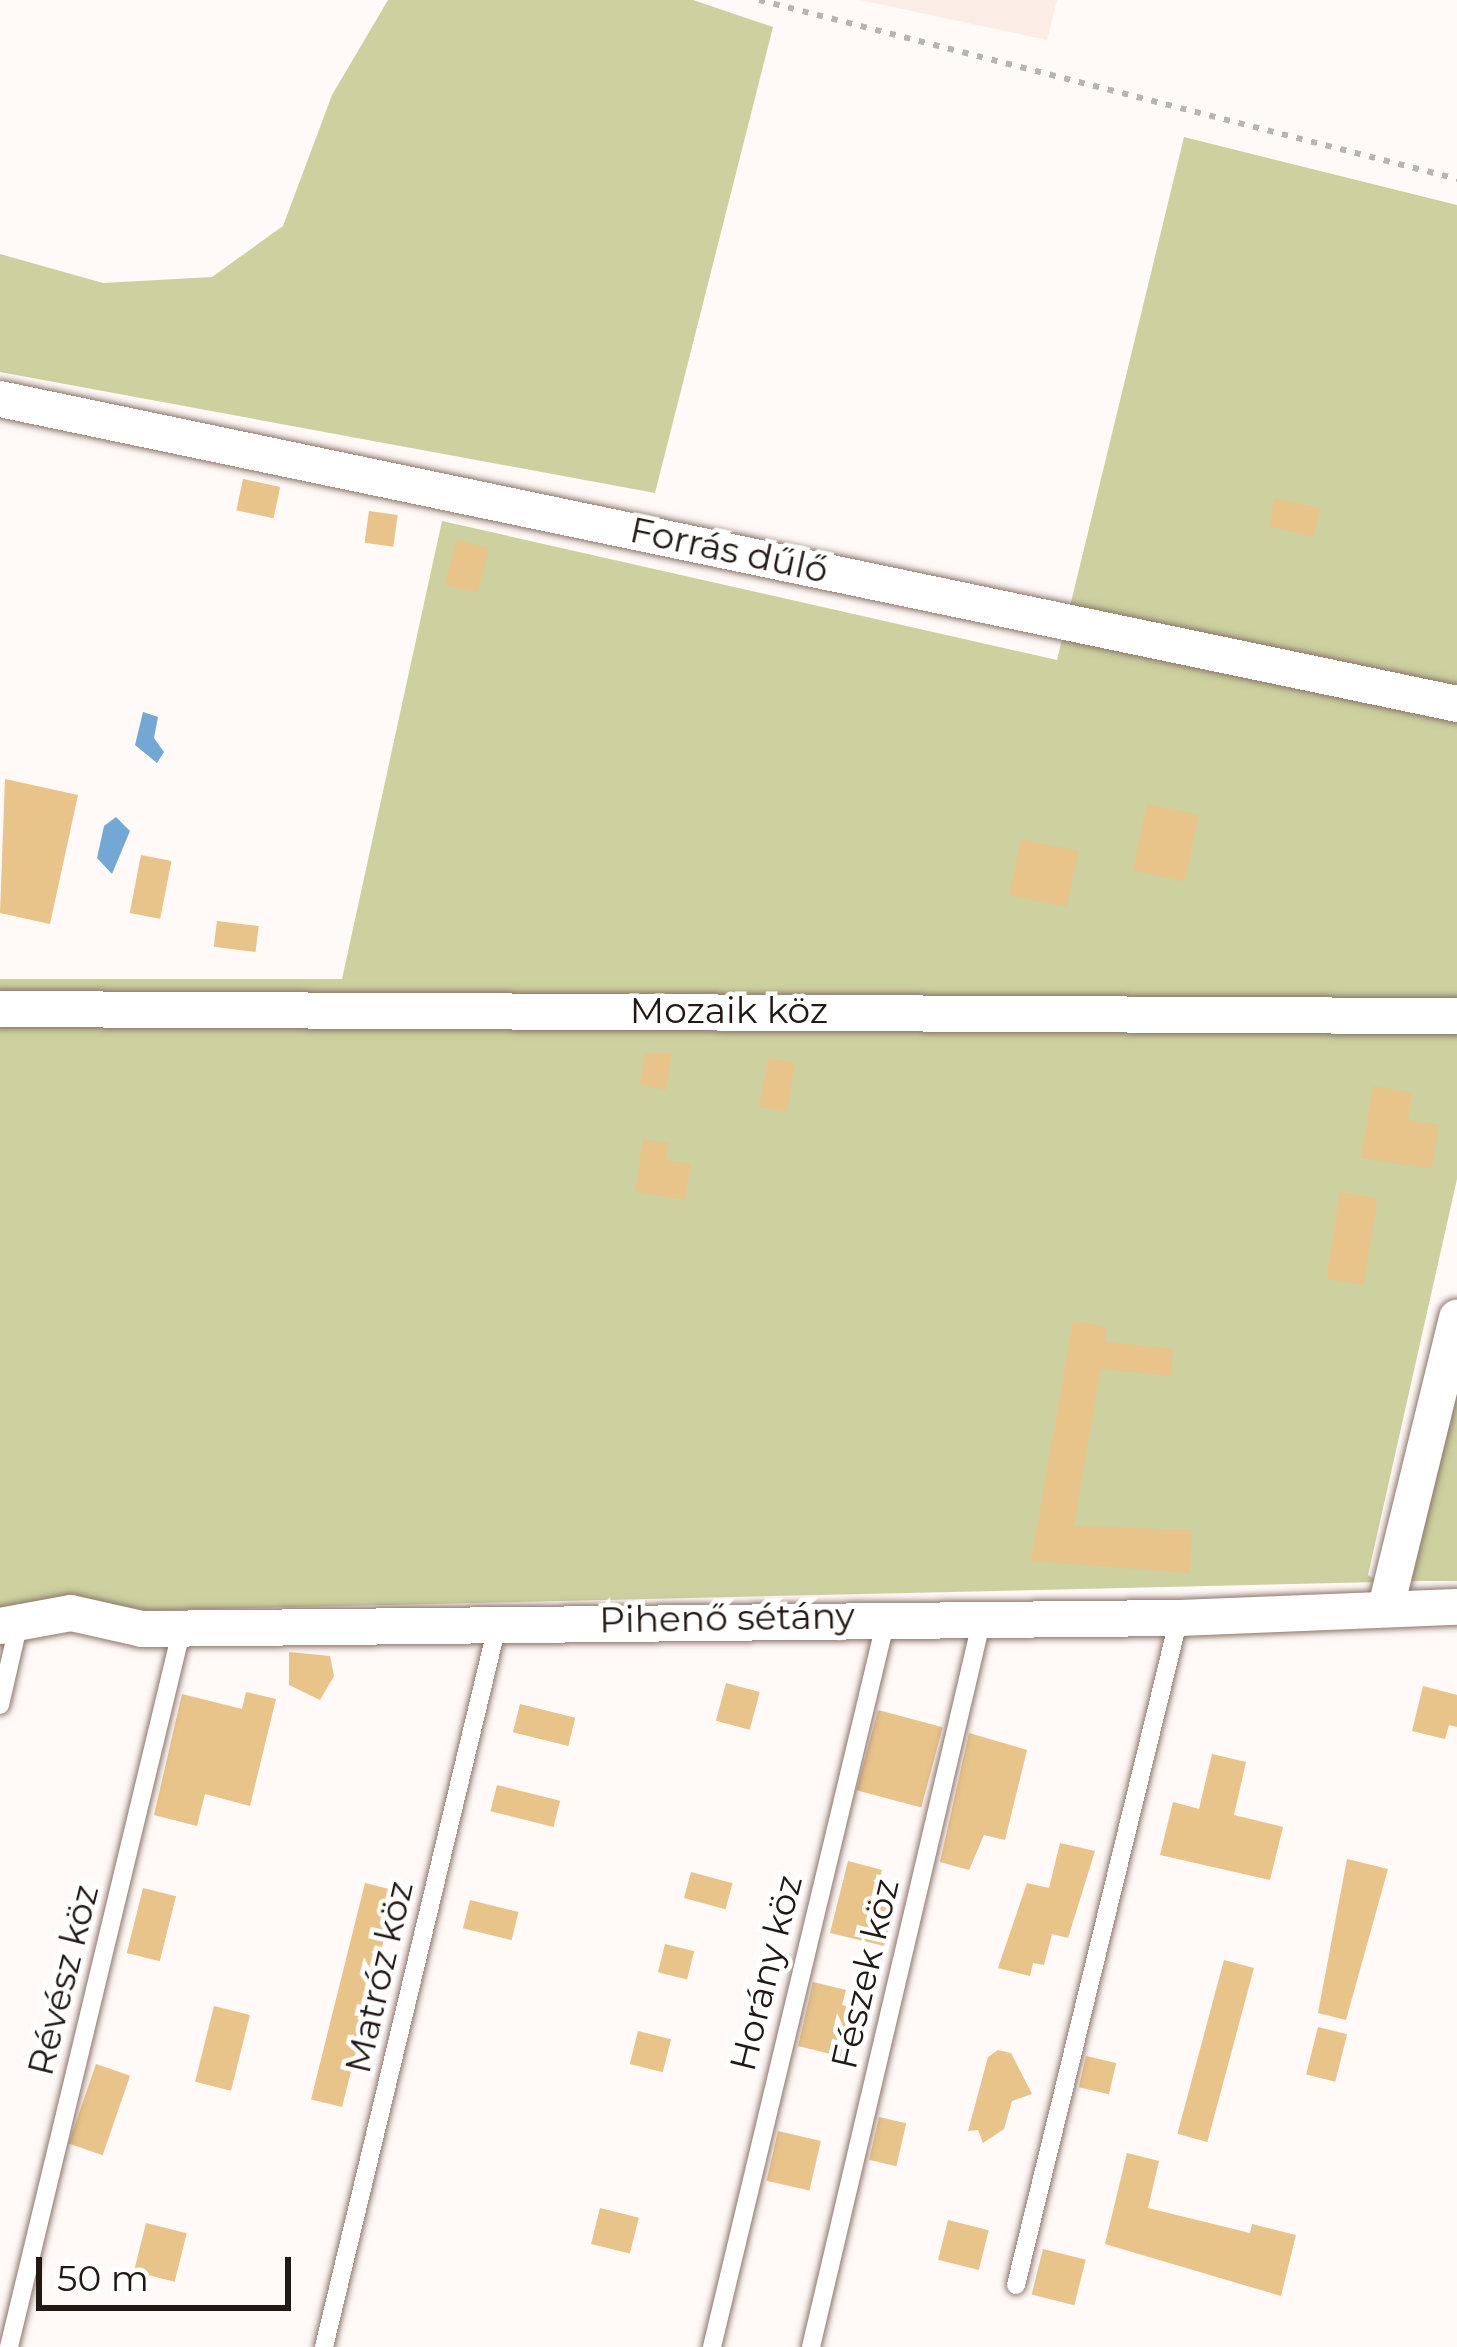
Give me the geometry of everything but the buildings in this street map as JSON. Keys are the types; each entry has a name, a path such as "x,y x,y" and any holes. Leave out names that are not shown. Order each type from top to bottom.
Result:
{"street":[{"name":"Forrás dűlő","path":"0,399 1457,704"},
{"name":"Mozaik köz","path":"0,1009 1457,1016"},
{"path":"1386,1607 1457,1318"},
{"name":"Pihenő sétány","path":"10,1624 71,1612 142,1629 887,1616 1178,1618 1457,1607"}],"lane":[{"name":"Horány köz","path":"712,2347 887,1616"},
{"name":"Fészek köz","path":"811,2347 983,1616"},
{"path":"1016,2284 1178,1618"},
{"name":"Matróz köz","path":"324,2347 498,1622"},
{"path":"0,1705 10,1624"},
{"name":"Révész köz","path":"9,2347 182,1628"}],"path":[{"path":"759,0 1457,178"}],"shaded area":[{"path":"860,0 1057,0 1047,40"}],"green space":[{"path":"388,0 693,0 773,27 655,493 0,372 0,254 103,283 212,277 283,226 332,95"},
{"path":"1184,137 1457,205 1457,1179 1368,1575 1379,1582 0,1614 0,979 342,979 442,521 1057,660"},
{"path":"1457,1362 1457,1581 1402,1581"}],"water":[{"path":"143,712 158,717 154,738 164,752 157,763 135,745"},
{"path":"116,817 130,831 112,874 97,858 104,826"}]}
